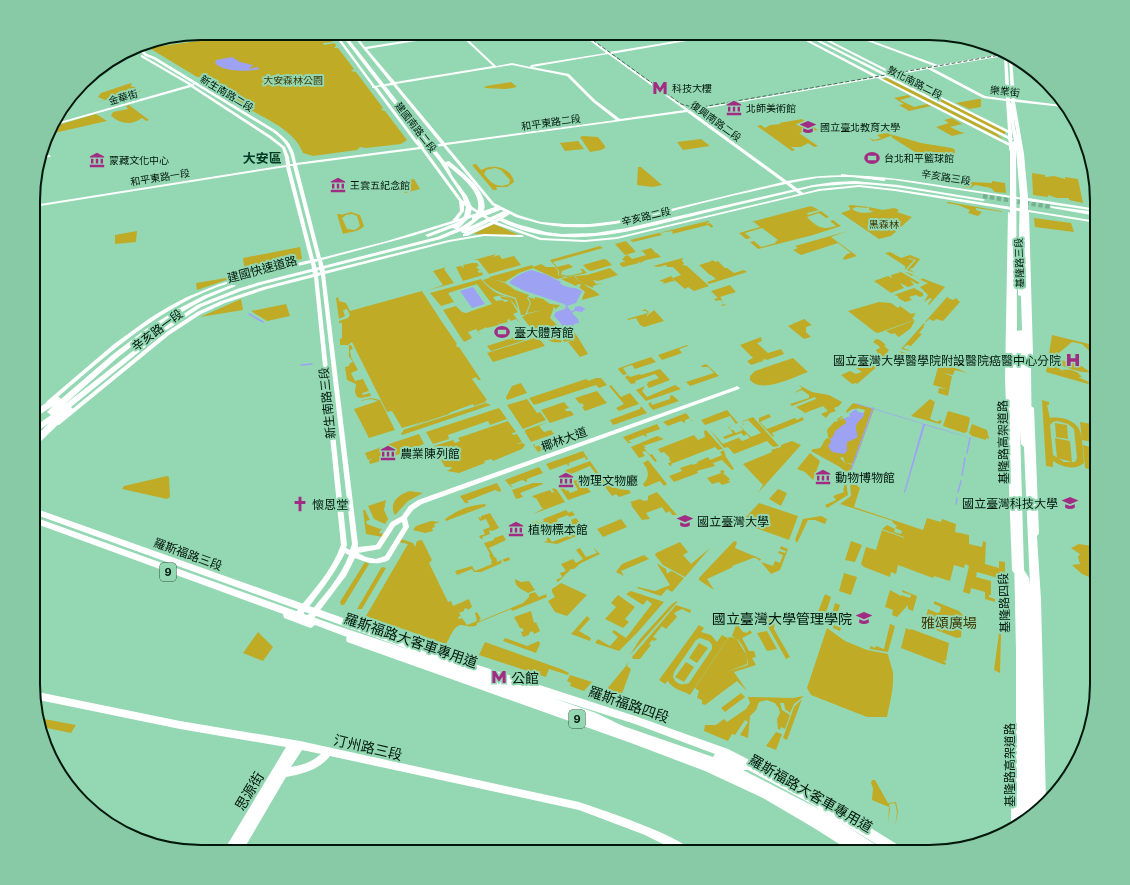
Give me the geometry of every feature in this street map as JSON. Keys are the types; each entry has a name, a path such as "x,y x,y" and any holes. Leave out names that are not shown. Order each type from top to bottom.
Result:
{"highway":[{"name":"建國快速道路","path":"40,422 90,389 163,330 190,311 239,290 439,238 468,226 479,213 482,202 479,195 467,181 445,162 347,40"},
{"name":"建國快速道路","path":"351,40 450,169 476,198 498,214"},
{"path":"374,74 377,82 418,134 421,146"},
{"name":"基隆路高架道路","path":"1011,101 1014,138 1022,168 1023,196 1018,230 1014,360 1022,743 1022,815"},
{"path":"1014,138 1017,158 1019,195 1018,230"},
{"name":"基隆路高架道路","path":"1014,138 1027,368 1028,458 1036,600 1040,801"},
{"name":"建國快速道路","path":"40,425 78,387 164,320 203,301 239,287 436,236 452,230 465,220 469,213 470,206 455,183 445,162"},
{"path":"164,320 189,304 237,285 437,232 480,215 498,214"},
{"path":"163,330 199,309 240,292 446,240 498,214"},
{"path":"51,414 149,335 191,305 208,289"},
{"path":"1020,295 1022,432 1028,458"},
{"path":"149,335 185,312 205,306 216,305"},
{"path":"40,411 78,387"},
{"path":"40,437 90,389"},
{"path":"1014,561 1024,578 1026,586 1032,740 1032,808"}],"main road":[{"path":"164,44 192,40"},
{"name":"建國南路二段","path":"338,40 373,87 417,143 421,146 461,201 480,215"},
{"name":"建國南路二段","path":"358,40 443,143 488,199 498,214"},
{"path":"365,48 419,40"},
{"path":"467,40 496,67"},
{"name":"復興南路二段","path":"592,40 786,182 796,186"},
{"name":"復興南路二段","path":"595,40 611,53"},
{"path":"526,66 691,40"},
{"name":"敦化南路二段","path":"806,40 1011,146"},
{"name":"敦化南路二段","path":"816,40 1014,138"},
{"name":"敦化南路二段","path":"826,40 1010,132 1021,146"},
{"path":"866,40 936,65"},
{"path":"870,40 936,65"},
{"name":"新生南路二段","path":"141,51 197,84 282,138 291,148 295,163"},
{"name":"新生南路二段","path":"138,52 146,59 191,86 280,144 286,153 287,164"},
{"path":"992,52 995,55"},
{"path":"892,74 995,55"},
{"path":"1006,60 1011,101"},
{"path":"1011,63 1011,101"},
{"path":"373,87 512,64 568,75 594,101 619,119"},
{"path":"892,74 929,68 936,65"},
{"name":"樂業街","path":"929,68 984,97 1059,106"},
{"name":"和平東路二段","path":"287,164 689,110 892,74"},
{"name":"金華街","path":"61,123 197,84"},
{"name":"基隆路三段","path":"1011,101 1010,132 1021,146 1027,211 1039,634"},
{"name":"復興南路二段","path":"689,110 805,193"},
{"name":"基隆路三段","path":"1008,383 1011,146 1014,138"},
{"name":"新生南路三段","path":"295,163 320,259 343,550"},
{"name":"新生南路三段","path":"287,164 313,261 320,274 354,544 353,553 346,569 305,615"},
{"name":"和平東路一段","path":"40,201 287,164"},
{"name":"和平東路一段","path":"40,205 287,164"},
{"path":"843,175 983,198"},
{"name":"辛亥路三段","path":"796,186 822,176 843,175 885,177 1090,209"},
{"name":"辛亥路二段","path":"498,214 551,224 585,226 606,224 786,182"},
{"path":"796,186 848,182 897,185"},
{"path":"859,186 897,185"},
{"name":"辛亥路二段","path":"498,214 540,233 573,236 595,235 627,230 796,186"},
{"name":"辛亥路三段","path":"805,193 859,186 895,190 1090,221"},
{"name":"辛亥路二段","path":"320,274 446,240 490,235 577,241 617,238 805,193"},
{"path":"447,226 460,215 463,207 461,201"},
{"path":"1090,213 1052,209 1090,217"},
{"path":"1020,210 1020,295"},
{"name":"辛亥路二段","path":"498,214 534,237"},
{"path":"313,261 447,226 480,215"},
{"name":"辛亥路一段","path":"40,410 88,369 154,318 187,298 246,276 313,261"},
{"name":"辛亥路一段","path":"40,438 167,334 199,313 216,305 265,288 320,274"},
{"name":"基隆路四段","path":"1008,383 1016,628 1015,820"},
{"name":"椰林大道","path":"353,553 358,550 378,547 393,524 404,518 411,508 420,502 737,388"},
{"name":"羅斯福路三段","path":"40,513 305,615 327,629 384,651 631,738 707,767 767,794"},
{"path":"305,615 343,550 353,553 356,557 383,562 388,558 406,527 404,518"},
{"name":"9","path":"40,519 305,615"},
{"name":"9","path":"40,522 305,615"},
{"name":"羅斯福路三段","path":"40,527 305,615 333,619"},
{"name":"羅斯福路大客車專用道","path":"305,615 594,714 622,727 724,761 761,771"},
{"name":"羅斯福路大客車專用道","path":"305,615 593,716 621,730 707,759 741,774 819,815 866,845"},
{"name":"羅斯福路四段","path":"333,619 450,660 635,720 728,754 833,810 888,845"},
{"path":"1016,628 1039,634 1045,796"},
{"name":"汀州路三段","path":"40,696 180,725 296,744 579,806 618,819 659,836 675,845"},
{"name":"思源街","path":"241,845 285,773 296,744"},
{"name":"思源街","path":"232,845 296,744"},
{"path":"285,773 314,765 323,760 329,751"},
{"name":"羅斯福路大客車專用道","path":"724,761 807,804 872,845"},
{"name":"羅斯福路大客車專用道","path":"741,774 767,794"},
{"name":"9","path":"767,794 851,845"}],"green space":[{"name":"大安森林公園","path":"204,40 332,40 333,42 323,43 324,45 335,43 336,46 334,48 338,48 354,69 351,71 356,72 383,108 381,110 385,111 407,140 401,144 366,148 360,147 357,150 313,156 303,153 294,138 288,132 251,110 253,108 248,108 200,79 202,77 197,77 151,49 155,47"},
{"path":"896,76 1005,131 1005,135 891,77"},
{"path":"887,78 996,133 1004,140 882,79"},
{"path":"511,82 517,87 506,89 484,88 486,86"},
{"path":"131,83 132,85 130,86 138,88 137,91 142,91 94,103 105,100 98,97 101,93"},
{"path":"908,95 911,97 900,100 914,107 927,104 931,106 909,111 899,105 904,104 894,98"},
{"path":"981,99 981,107 969,109 956,103"},
{"path":"129,105 149,120 146,121 142,118 138,121 126,123 111,116 113,112 128,109 126,106"},
{"path":"96,114 107,121 56,133 60,125"},
{"path":"952,118 962,124 950,127 965,133 952,136 936,127 949,123 944,120"},
{"path":"802,119 818,130 799,133 818,146 814,147 808,143 801,147 791,147 795,150 792,151 757,126 761,125 765,128 770,125"},
{"path":"886,133 893,135 873,141 874,142 869,138 874,140 881,138 877,135"},
{"path":"893,135 921,143 952,148 955,150 954,160 945,162 951,160 947,158 940,159 942,162 936,160 926,154 929,158 923,157 891,137"},
{"path":"580,137 598,137 605,148 590,152"},
{"path":"701,139 710,146 683,150 677,142"},
{"path":"578,141 584,149 565,151 560,143"},
{"path":"476,164 481,170 491,167 501,168 509,173 514,182 507,187 496,187 497,190 493,190 472,165","holes":["495,168 501,170 510,180 509,184 501,186 495,184 484,174 486,170"]},
{"path":"638,167 641,167 662,185 653,187 637,185"},
{"path":"1032,173 1045,175 1045,177 1054,176 1065,179 1065,177 1078,179 1083,203 1069,200 1069,198 1057,198 1048,195 1048,197 1033,195"},
{"path":"960,176 971,177 971,182 992,183 992,181 1005,183 1006,193 995,192 991,188 975,185 971,188 960,186"},
{"path":"414,179 420,189 405,193 396,183"},
{"path":"948,202 1003,212 976,208 976,210 982,212 978,216 968,213 970,210 958,205 946,203"},
{"path":"811,206 819,210 807,213 808,215 821,211 829,217 826,218 819,213 807,217 817,226 827,228 836,226 830,221 833,220 841,226 758,249 750,242 754,241 761,247 776,243 775,242 778,240 762,228 745,233 751,238 746,239 739,233 760,227 754,222 751,222"},
{"name":"黑森林","path":"848,206 868,207 856,207 852,209 854,211 866,213 874,212 869,210 869,207 883,210 894,208 899,210 897,212 912,217 891,236 879,239 841,213 850,210"},
{"path":"351,212 360,215 364,226 357,231 343,234 337,214 341,215","holes":["352,214 357,216 360,226 355,230 347,229 342,218 346,215"]},
{"path":"1034,218 1071,223 1074,232 1035,227"},
{"path":"710,221 706,224 710,223 713,226 712,228 708,225 672,234 672,231 660,233 662,235 633,242 630,240"},
{"path":"494,224 519,235 473,234"},
{"path":"137,231 136,242 115,244 115,235"},
{"path":"848,231 831,237 857,256 844,260 843,258 847,254 851,253 838,243 801,255 793,250 798,248 795,246"},
{"path":"626,241 636,252 625,255 615,244"},
{"path":"600,246 603,248 553,262 557,267 569,264 573,267 562,271 561,274 566,276 583,272 580,269 583,269 587,273 567,277 559,275 559,271 550,260"},
{"path":"300,247 302,259 245,273 243,258"},
{"path":"651,248 656,253 654,254 657,253 661,257 646,260 640,263 640,261 638,262 639,263 623,267 620,265 620,263 626,261 622,260 625,256 628,255 632,259 646,255 642,251 637,252"},
{"path":"890,252 901,258 910,255 920,259 913,268 909,269 915,273 907,270 916,260 909,258 908,259 914,260 905,270 905,266 885,253"},
{"path":"496,254 493,257 499,255 502,259 514,256 521,265 489,274 478,260 474,260"},
{"path":"683,258 683,265 687,266 709,286 694,291 688,287 685,289 672,278 675,282 673,281 663,284 664,282 659,281 671,276 673,278 681,275 673,267 667,267 666,265 658,267 653,266"},
{"path":"604,259 612,265 591,271 583,265"},
{"path":"710,259 716,262 718,261 725,268 734,273 744,270 747,272 709,284 707,282 716,279 699,265 712,261"},
{"path":"477,263 479,266 476,267 481,271 478,270 478,272 482,272 483,275 463,281 456,267 461,266 464,268 463,265"},
{"path":"541,264 546,267 555,267 558,271 558,275 565,277 557,279 533,268 519,273 505,282 491,279 489,277 532,265 533,267"},
{"path":"446,267 444,269 454,283 429,290 443,285 433,271"},
{"path":"610,268 618,275 598,281 593,280 596,284 603,283 593,286 593,288 581,283 575,276 587,275"},
{"path":"901,272 920,283 917,284 910,280 914,285 908,287 900,283 904,288 891,293 874,281 888,276 892,278 891,275"},
{"path":"238,276 197,290 196,283"},
{"path":"574,276 580,282 600,295 582,300 585,292 579,287 581,286 580,284 576,286 561,279"},
{"path":"913,277 921,280 922,278 945,287 929,305 928,304 932,299 930,298 924,302 928,295 920,287 928,283"},
{"path":"489,278 505,283 515,290 529,295 527,298 530,303 525,315 521,315 516,298 494,289 483,280"},
{"path":"481,279 496,292 504,296 500,296 515,299 518,309 510,299 518,312 513,314 521,324 516,319 511,321 509,319 507,320 508,322 498,323 499,325 487,328 485,327 478,331 482,337 476,329 468,332 472,338 464,342 443,310 456,306 462,312 466,313 492,304 477,284 448,293 454,302 441,306 430,293","holes":["500,296 502,299 508,301 496,301 493,297"]},
{"path":"730,285 736,292 720,297 725,304 720,300 716,301 714,299 718,298 711,291"},
{"path":"914,288 923,293 923,296 920,297 916,295 909,297 912,300 905,302 898,298 898,296 894,295"},
{"path":"422,291 457,344 457,347 459,347 481,380 478,380 476,377 472,379 487,400 485,401 486,402 474,406 473,404 449,414 402,428 392,411 396,410 387,412 352,342 348,345 340,345 340,339 342,338 342,323 339,323 339,321 348,318 350,315 347,309 343,310 345,316 339,319 336,298 338,297 339,301 346,303 350,311"},
{"path":"948,296 948,298 953,300 956,298 960,302 943,321 936,319 934,321 929,319 925,322"},
{"path":"528,297 543,299 550,304 560,305 556,309 553,307 550,318 558,326 557,329 536,334 522,317 527,314 543,310 527,313 531,303"},
{"path":"241,299 243,310 200,317"},
{"path":"879,302 891,303 898,308 900,306 911,314 916,314 913,315 915,316 912,318 914,320 878,333 848,311"},
{"path":"286,304 290,316 267,321 251,311"},
{"path":"645,309 649,312 647,315 648,317 648,315 654,310 664,321 644,327 640,325 636,318 627,319 648,313 646,311 642,311"},
{"path":"804,319 812,325 806,327 806,332 811,337 804,339 788,326"},
{"path":"915,320 911,328 899,337 895,334 896,333 891,334 886,331"},
{"path":"924,323 924,327 919,333 922,334 911,346 907,345 903,348 911,351 901,349"},
{"path":"574,328 574,332 579,339 564,342 557,330"},
{"path":"556,331 562,342 551,342 543,335"},
{"path":"528,333 532,338 491,351 487,346 509,339 512,340 511,338 518,336 520,338 520,336"},
{"path":"1052,335 1090,345 1090,351 1082,344 1072,342 1054,357 1052,367 1058,367 1064,373 1062,370 1068,369 1076,372 1082,377 1078,377 1089,382 1088,385 1046,372"},
{"path":"538,337 545,346 493,362 487,353"},
{"path":"761,337 762,341 757,343 768,353 781,349 784,354 767,360 765,359 751,365 747,361 753,358 740,345"},
{"path":"579,339 588,354 580,357 568,342"},
{"path":"876,339 880,340 886,345 884,346 889,350 879,365 857,384 852,384 841,375 850,371 856,374 862,372 856,368 866,365 873,358 871,356 878,354 876,350 880,348 873,342"},
{"path":"349,345 351,345 353,349 350,350 351,357 358,370 351,373 355,381 363,379 369,391 362,393 363,395 370,393 371,396 361,398 357,397 355,392 356,384 347,380 345,367 349,366 350,363 353,362 349,357"},
{"path":"687,345 697,354 688,346 679,349 682,353 662,360 658,355"},
{"path":"899,351 967,373 955,370 953,375 943,373 952,376 948,396 938,393 939,388 947,389 933,385 939,364 904,355"},
{"path":"651,357 656,362 635,369 632,365 623,368 627,374 623,375 618,369 619,368"},
{"path":"793,358 808,372 770,385 755,384 750,380 750,376 755,371"},
{"path":"1057,359 1080,365 1090,372 1079,371 1064,366 1057,363"},
{"path":"706,364 719,376 690,386 686,382 714,373 708,367 701,366"},
{"path":"660,369 670,380 649,388 647,385 648,382 659,378 655,374 635,381 636,383 631,384 625,377 628,375 630,377 641,375"},
{"path":"601,378 607,385 599,388 596,385 534,405 529,398 583,380 587,379 588,381"},
{"path":"521,383 527,393 507,400 506,397 512,386"},
{"path":"611,385 621,397 630,393 639,404 619,411 616,408 624,404 609,386"},
{"path":"675,385 681,389 646,401 636,390 645,386 642,391 647,397"},
{"path":"799,385 812,392 829,395 842,402 839,406 834,408 836,411 830,413 826,418 821,414 828,411 823,406 805,413 796,407 816,399 815,397 792,406 790,404 809,398 809,395 802,390 794,393 802,388"},
{"path":"597,391 607,403 585,411 582,407 584,406 582,403 580,404 575,398"},
{"path":"672,395 679,401 653,410 648,404 651,402 652,405 670,399 670,396"},
{"path":"371,398 380,400 395,430 369,438 354,409 378,401 371,399 358,401"},
{"path":"527,399 537,413 540,412 546,420 523,429 507,405"},
{"path":"930,399 935,402 930,419 938,422 939,420 942,421 940,424 911,416"},
{"path":"1042,400 1049,402 1049,405 1047,405 1050,418 1067,420 1078,427 1082,438 1084,463 1077,467 1068,467 1053,461 1053,467 1046,466","holes":["1057,421 1068,424 1074,429 1077,458 1075,462 1064,462 1053,455 1050,425"]},
{"path":"564,402 569,408 565,409 566,411 571,411 574,415 550,423 541,410"},
{"path":"486,403 491,405 402,435 401,433 403,430"},
{"path":"853,403 874,409 854,464 845,463 853,465 850,474 851,476 840,467 811,451 821,447 827,438 830,439 828,437 827,430 834,422 838,421 837,419 842,416 843,417 838,420 864,413 865,410 858,408 847,413 846,411"},
{"path":"641,406 647,413 613,425 610,420 640,409"},
{"path":"499,408 507,419 490,425 488,421 448,435 449,439 433,444 426,432"},
{"path":"727,410 738,423 736,424 730,416 705,425 701,420"},
{"path":"948,411 969,417 970,419 967,432 964,433 943,426"},
{"path":"686,413 690,418 685,420 685,423 681,421 668,426 663,422"},
{"path":"769,414 771,417 760,422 767,429 795,418 797,420 802,417 804,420 772,433 774,436 773,437 759,422 759,418"},
{"path":"753,417 779,446 773,447 767,441 734,454 728,447 724,448 709,429 723,444 738,437 742,441 750,438 747,434 744,436 741,433 725,439 723,437 733,433 728,427 734,425 729,427 736,433 743,430 741,426 751,437 761,433 748,420 742,422"},
{"path":"508,421 516,432 512,433 513,435 517,434 522,442 516,444 523,443 525,445 522,449 493,461 491,459 484,461 485,463 459,473 447,471 452,468 445,467 441,460 445,458 440,458 434,446 453,440 455,443 460,441 458,438"},
{"path":"548,422 539,426 544,432 551,430 554,434 531,442 525,430"},
{"path":"1080,422 1090,424 1090,442 1082,440"},
{"path":"1055,423 1067,425 1068,439 1056,437"},
{"path":"657,424 660,429 646,434 647,437 643,435 628,441 632,443 628,443 623,437"},
{"path":"972,424 987,430 989,439 986,438 986,440 972,436 969,433"},
{"path":"706,430 723,449 718,450 715,447 671,464 672,466 670,466 668,463 671,462 669,459 670,458 664,452 661,453 658,449 694,435 698,440 705,437 704,431"},
{"path":"569,432 574,439 538,452 533,445 535,444 535,447 568,435"},
{"path":"419,434 424,444 370,464 369,461 373,458 368,460 365,453 382,447 384,450 388,449 386,445"},
{"path":"657,436 664,439 643,446 646,447 644,448 650,455 652,454 657,461 655,462 646,451 642,452 645,456 639,458 631,447"},
{"path":"1055,438 1070,441 1072,462 1057,458"},
{"path":"792,441 801,445 758,493 763,485 743,464 772,452 771,450"},
{"path":"1083,445 1090,447 1090,469 1085,468"},
{"path":"724,450 726,457 734,469 732,470 722,460 713,463 715,466 697,471 698,473 674,482 669,476 682,471 680,468 693,465 708,457 710,460 722,455 720,452"},
{"path":"583,451 588,459 586,460 585,457 569,463 569,466 566,464 550,470 546,464"},
{"path":"810,453 820,461 813,480 805,472 797,469"},
{"path":"648,460 667,484 664,486 660,481 645,487 643,484 647,479 648,474 647,468 643,463"},
{"path":"590,461 599,474 596,474 590,466 564,477 562,475 566,470"},
{"path":"539,467 543,473 527,479 527,482 522,480 510,485 513,487 511,487 505,480"},
{"path":"723,470 725,472 723,473 730,479 728,481 731,482 722,485 719,482 712,484 707,478 721,473 720,471"},
{"path":"167,476 169,477 170,497 167,499 122,489 124,486"},
{"path":"582,478 591,492 568,500 560,488 562,488 561,486 564,485 565,486 563,487 566,491 568,490 570,493 578,490 573,481"},
{"path":"603,478 611,486 618,489 629,490 631,493 619,497 616,494 612,496 599,479"},
{"path":"846,481 848,495 827,508 825,505 836,500 833,496 844,492 843,490"},
{"path":"850,482 854,483 860,488 854,507 923,530 927,518 941,522 942,519 956,524 955,532 969,535 969,544 982,547 983,541 986,542 985,564 999,568 999,561 1005,562 1005,580 977,572 976,577 991,581 991,595 989,595 989,597 995,599 995,602 985,599 985,592 971,588 970,594 963,592 969,566 965,564 964,568 954,565 950,581 934,576 933,578 898,565 896,574 891,572 890,577 864,567 861,564 866,547 876,550 882,530 904,537 882,529 887,525 895,529 894,532 901,534 902,531 895,528 897,526 892,522 893,521 840,504 851,496"},
{"path":"497,483 501,490 500,492 495,490 467,501 469,503 465,503 460,496"},
{"path":"533,483 543,484 520,493 523,497 516,499 512,490"},
{"path":"554,488 565,502 533,514 544,508 542,508 536,498 532,496 550,490 552,493 554,492 552,489"},
{"path":"778,489 787,493 781,506 769,499"},
{"path":"410,491 423,493 408,501 395,515 393,511 394,503 402,494"},
{"path":"657,492 677,515 672,515 670,511 666,513 662,507 646,513 650,519 642,520 630,502 640,499 644,501 648,500 648,496"},
{"path":"386,500 384,510 388,519 385,524 374,519 368,506"},
{"path":"759,503 798,516 789,540 745,523 745,518"},
{"path":"485,504 486,506 446,521 445,519 464,508"},
{"path":"363,510 365,510 370,520 366,521 367,524 380,529 382,528 379,533 384,534 383,537 366,534"},
{"path":"566,510 569,513 572,511 575,515 569,517 568,515 557,519 558,526 561,527 572,522 571,520 576,518 580,523 560,531 556,526 543,531 545,535 531,523 537,521 539,523 544,521 543,519"},
{"path":"490,513 499,528 492,531 489,530 490,534 482,537 483,539 481,539 479,536 485,534 483,530 490,527 486,519 480,521 478,517 481,518 481,516"},
{"path":"821,516 827,519 825,524 815,520 808,520 797,543 795,540 803,519"},
{"path":"621,519 627,527 603,537 597,529"},
{"path":"431,521 440,522 434,524 435,527 432,528 433,531 425,533 413,530 416,526"},
{"path":"586,529 587,530 584,533 557,544 543,542 547,541 547,538 549,538 552,542"},
{"path":"503,535 506,540 489,548 495,558 496,557 497,562 509,557 510,560 504,562 503,560 501,561 502,563 481,572 474,572 472,569 457,575 455,571 472,566 475,571 492,564 490,554 484,543"},
{"path":"401,539 413,543 415,547 417,541 422,540 432,560 429,563 448,602 451,601 453,606 469,599 472,607 468,610 466,608 464,609 464,611 459,613 461,616 458,617 459,619 462,618 467,625 477,621 475,613 477,612 481,619 479,620 480,621 523,603 529,597 529,594 535,592 539,597 546,594 547,597 512,611 511,609 477,623 475,626 471,627 459,625 454,629 446,644 366,616 408,544 399,542"},
{"path":"734,541 737,542 735,548 761,559 760,561 753,558 732,566 733,567 707,579 714,590 699,580 699,578"},
{"path":"851,541 862,545 855,562 845,560"},
{"path":"680,542 688,552 683,555 691,564 710,548 685,577 663,565 655,555 656,553"},
{"path":"1079,544 1090,546 1090,577 1082,574 1072,565 1080,564 1078,557 1080,554 1071,548"},
{"path":"781,546 788,549 780,570 771,574 761,562 773,566 775,561 780,563 783,555 778,553 779,551 785,553 786,551 780,549"},
{"path":"593,547 600,554 581,563 574,569 571,569 558,582 556,580 562,577 560,573 566,571 561,564 573,559 576,563 583,559 576,550 580,548 586,557 597,553"},
{"path":"644,555 649,559 621,571 624,576 616,572 622,564"},
{"path":"365,562 369,564 344,605 341,605 340,602"},
{"path":"657,564 666,569 667,574 672,571 684,578 672,592 667,589 661,596 637,588 655,591 670,585"},
{"path":"381,568 386,568 362,609 357,609"},
{"path":"844,573 857,577 851,595 839,591"},
{"path":"515,579 521,582 529,581 535,590 528,593 516,584"},
{"path":"561,583 587,595 567,616 555,612 548,601 555,597 552,589"},
{"path":"890,590 901,596 910,598 911,595 902,592 902,590 917,596 913,611 908,609 908,605 897,617 892,615 893,610 885,607"},
{"path":"631,591 664,602 619,651 595,643 598,639 610,646 618,637 612,632 614,630 626,638 652,604 647,600 643,605 626,594"},
{"path":"825,594 831,597 823,622 818,620 816,617"},
{"path":"618,595 635,607 625,619 629,622 623,628 605,619 616,607 611,603"},
{"path":"677,601 630,655 640,639 672,604"},
{"name":"雅頌廣場","path":"934,601 959,611 963,615 961,637 957,638 923,625 924,618 920,616 926,617 928,609 937,613 940,612 941,607 934,604"},
{"path":"835,603 840,605 834,625 829,623"},
{"path":"676,605 691,610 690,613 682,609 674,613 677,617 666,629 662,626 653,637 657,639 654,641 652,640 649,644 651,645 640,659 633,659 632,657"},
{"path":"531,611 534,623 536,622 540,631 534,634 533,631 529,633 529,635 523,637 521,632 524,631 520,628 514,617"},
{"path":"747,611 752,612 751,623 749,620 744,619 739,622 739,627 743,632 747,633 750,630 752,633 742,638 749,651 754,651 756,657 752,658 756,665 734,672 747,691 737,681 705,705 702,704 702,700 697,698 699,691 695,688 729,637 735,638 732,636 739,613","holes":["737,639 744,648 746,655","747,657 748,665 726,672 747,664"]},
{"path":"587,616 590,619 579,631 591,638 590,641 571,634"},
{"path":"768,617 775,620 774,629 790,657 786,659 766,623 768,623"},
{"path":"890,624 895,626 888,652 870,649 870,646 875,648 876,646 884,649"},
{"path":"699,625 704,628 701,632 711,635 717,642 722,635 728,638 690,695 675,688 668,681 665,684 659,680","holes":["700,638 709,641 712,645 712,649 689,683 678,683 673,677 674,672 696,640"]},
{"path":"834,625 841,628 840,631 833,628"},
{"path":"827,628 845,641 867,650 888,654 893,671 893,684 887,717 867,717 811,695 807,688"},
{"path":"906,628 949,643 946,661 943,660 946,663 945,665 901,648"},
{"path":"767,631 777,649 767,651 757,633"},
{"path":"258,632 273,647 263,661 243,653"},
{"path":"999,633 1001,634 1000,673 994,670"},
{"path":"505,638 527,646 539,641 540,644 536,653 503,641"},
{"path":"485,642 569,673 568,675 549,669 546,677 479,655"},
{"path":"699,643 708,648 697,663 689,658"},
{"path":"630,661 627,666 631,669 619,702 626,704 626,706 606,699 602,695"},
{"path":"686,662 694,667 684,682 675,677"},
{"path":"570,675 592,682 584,691 570,686 571,683 567,681"},
{"path":"741,693 745,697 725,712 721,708"},
{"path":"804,696 794,704 790,713 785,709 784,703 780,703 782,710 790,715 785,729 781,727 780,730 778,729 777,719 780,713 779,709 775,703 767,700 759,702 756,710 750,716 748,738 740,735 748,722 745,720 735,735 732,734 728,741 704,731 705,725 716,725 724,719 727,722 746,709 750,703 748,697 793,698"},
{"path":"802,699 787,740 783,738 794,707"},
{"path":"44,719 76,725 71,733 46,728"},
{"path":"776,732 782,734 776,750 766,746"},
{"path":"872,780 875,780 888,803 896,802 898,812 895,827 897,812 895,803 889,804 890,809 888,823 889,807 872,800"}],"water":[{"path":"232,57 240,62 253,65 249,69 257,67 260,69 244,71 231,70 215,63 216,60"},
{"path":"531,270 545,274 561,282 560,283 562,285 582,291 576,303 567,306 571,311 574,310 575,307 580,306 586,309 583,310 583,312 575,311 572,313 578,319 579,323 574,324 573,326 565,326 560,324 561,323 554,316 556,312 565,309 566,306 564,304 525,291 509,283 519,275"},
{"path":"473,287 485,304 472,308 460,291"},
{"path":"853,403 984,442 925,425 905,493 904,492 923,424"},
{"path":"856,409 858,412 864,413 864,416 856,426 857,438 847,442 847,451 844,454 832,452 828,446 831,442 830,439 836,430 846,423 843,419 850,416 849,414"}],"waterway":[{"path":"249,314 263,322"},
{"path":"301,365 312,364"},
{"path":"851,470 873,408"},
{"path":"967,453 970,438"},
{"path":"962,475 965,458"},
{"path":"958,492 961,481"},
{"path":"956,504 957,498"}],"tunnel":[{"path":"983,196 1052,207"}],"railway":[{"path":"593,40 681,104 696,108 997,56"}],"place":[{"name":"科技大樓","path":"660,88"},
{"name":"北師美術館","path":"734,108"},
{"name":"國立臺北教育大學","path":"808,127"},
{"name":"台北和平籃球館","path":"872,158"},
{"name":"蒙藏文化中心","path":"97,160"},
{"name":"王雲五紀念館","path":"338,185"},
{"name":"臺大體育館","path":"502,332"},
{"name":"國立臺灣大學醫學院附設醫院癌醫中心分院","path":"1073,360"},
{"name":"農業陳列館","path":"388,453"},
{"name":"動物博物館","path":"823,477"},
{"name":"物理文物廳","path":"566,480"},
{"name":"國立臺灣科技大學","path":"1070,503"},
{"name":"懷恩堂","path":"300,504"},
{"name":"國立臺灣大學","path":"685,521"},
{"name":"植物標本館","path":"516,529"},
{"name":"國立臺灣大學管理學院","path":"864,618"},
{"name":"公館","path":"499,677"}],"district":[{"name":"大安區","path":"262,158"}]}
